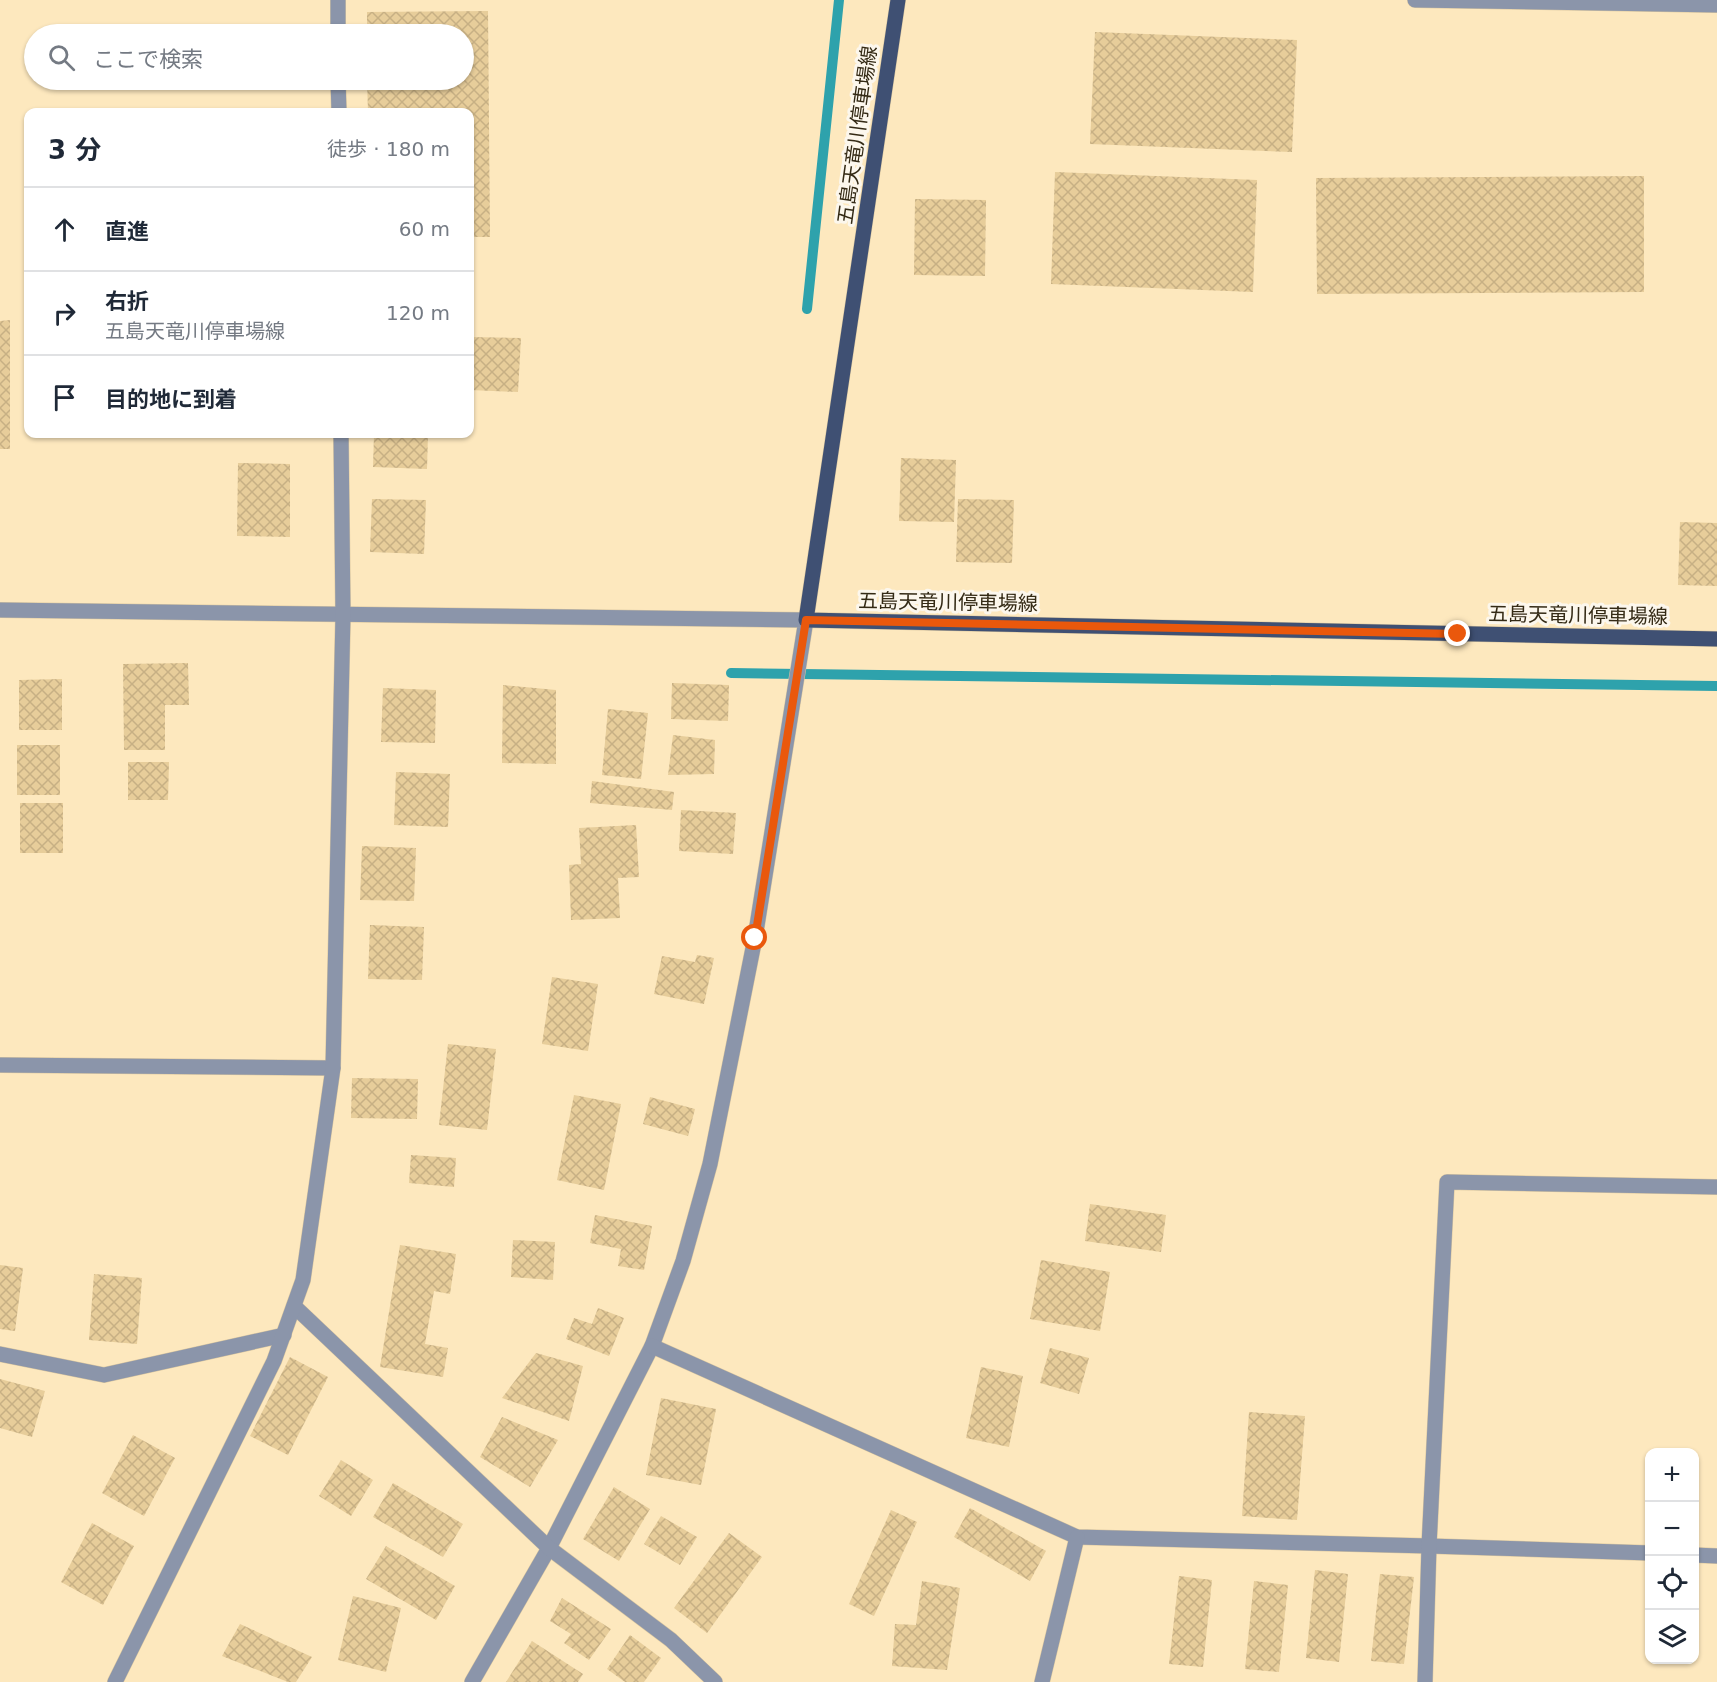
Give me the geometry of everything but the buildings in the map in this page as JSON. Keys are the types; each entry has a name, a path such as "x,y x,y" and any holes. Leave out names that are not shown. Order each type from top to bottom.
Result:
{"main road":[{"name":"五島天竜川停車場線","path":"898,0 806,620 1717,639"}],"street":[{"path":"338,0 338,24"},
{"path":"1415,0 1717,5"},
{"path":"338,90 339,108"},
{"path":"115,1682 274,1361 303,1280 333,1068 342,615 341,438"},
{"path":"0,610 806,620 755,938 710,1164 683,1261 652,1346 549,1548 472,1682"},
{"path":"0,1065 333,1068"},
{"path":"1425,1682 1429,1546 1447,1182 1717,1187"},
{"path":"294,1306 549,1548 672,1640 715,1682"},
{"path":"0,1354 104,1375 284,1335"},
{"path":"652,1346 1077,1537 1645,1553"},
{"path":"1042,1682 1077,1537"},
{"path":"1699,1555 1717,1556"}],"waterway":[{"path":"807,309 839,0"},
{"path":"731,673 1717,686"}],"route":[{"path":"755,938 806,620 1458,634"}]}
